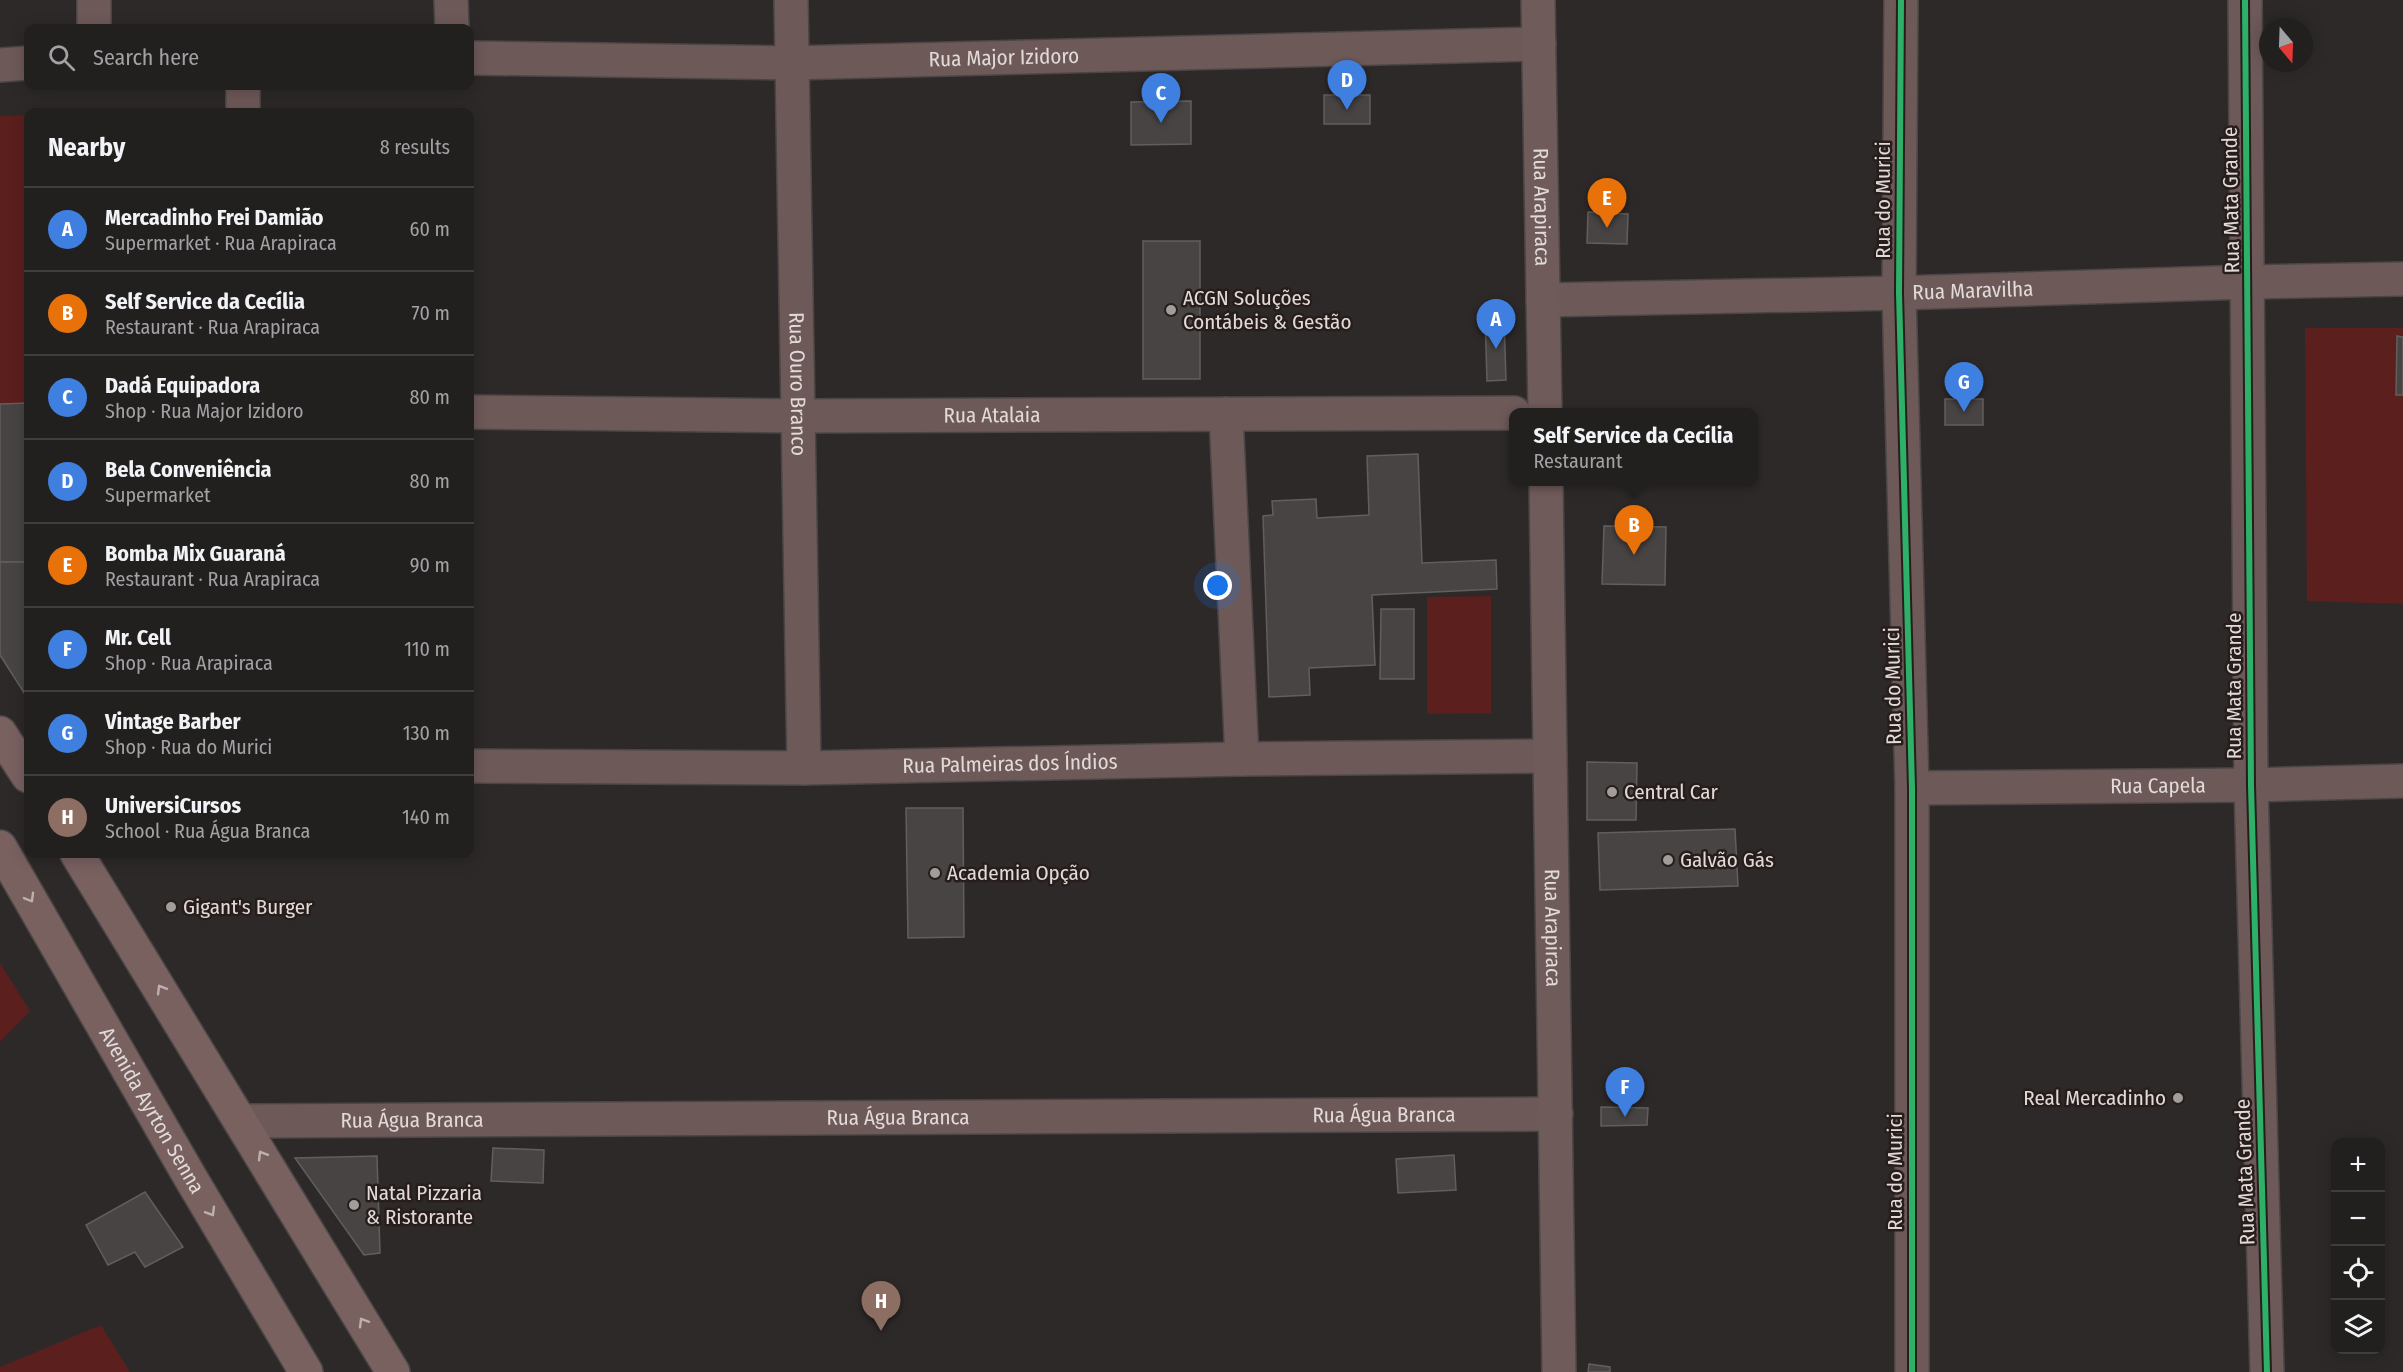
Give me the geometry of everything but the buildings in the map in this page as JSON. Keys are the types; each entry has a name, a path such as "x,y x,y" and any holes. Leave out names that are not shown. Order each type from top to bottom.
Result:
{"main road":[{"path":"0,733 24,770"},
{"name":"Avenida Ayrton Senna","path":"0,848 190,1177 306,1372"},
{"path":"79,858 393,1372"}],"street":[{"path":"93,0 94,24"},
{"path":"451,0 452,24"},
{"name":"Rua Ouro Branco","path":"791,0 790,63 804,768"},
{"name":"Rua Arapiraca","path":"1538,0 1545,408"},
{"name":"Rua do Murici","path":"1901,0 1899,293 1912,788 1912,1372"},
{"name":"Rua Mata Grande","path":"2246,0 2251,785 2267,1372"},
{"name":"Rua Major Izidoro","path":"474,58 790,63 1539,44"},
{"path":"0,64 24,63"},
{"path":"243,90 243,108"},
{"name":"Rua Maravilha","path":"1543,300 2403,279"},
{"name":"Rua Atalaia","path":"474,412 797,416 1509,412"},
{"path":"1226,414 1242,759"},
{"name":"Rua Arapiraca","path":"1546,486 1559,1372"},
{"name":"Rua Palmeiras dos Índios","path":"474,766 804,768 1242,759 1550,756"},
{"name":"Rua Capela","path":"1912,788 2251,785 2403,781"},
{"name":"Rua Água Branca","path":"241,1121 1556,1114"}],"shaded area":[{"path":"24,115 24,403 0,404 0,116"},
{"path":"2305,328 2403,328 2403,604 2307,601"},
{"path":"1491,596 1491,713 1427,714 1427,597"},
{"path":"0,963 30,1011 0,1042"},
{"path":"101,1325 130,1372 0,1372 0,1367"}],"cycle path":[{"path":"1901,0 1899,293 1912,788 1912,1372"},
{"path":"2245,0 2251,785 2267,1372"}],"place":[{"name":"Bela Conveniência","path":"1347,110"},
{"name":"Dadá Equipadora","path":"1161,123"},
{"name":"Bomba Mix Guaraná","path":"1607,228"},
{"name":"ACGN Soluções Contábeis & Gestão","path":"1171,310"},
{"name":"Mercadinho Frei Damião","path":"1496,349"},
{"name":"Vintage Barber","path":"1964,412"},
{"name":"Self Service da Cecília","path":"1634,555"},
{"name":"Central Car","path":"1612,792"},
{"name":"Galvão Gás","path":"1668,860"},
{"name":"Academia Opção","path":"935,873"},
{"name":"Gigant's Burger","path":"171,907"},
{"name":"Real Mercadinho","path":"2178,1098"},
{"name":"Mr. Cell","path":"1625,1117"},
{"name":"Natal Pizzaria & Ristorante","path":"354,1205"},
{"name":"UniversiCursos","path":"881,1331"}]}
